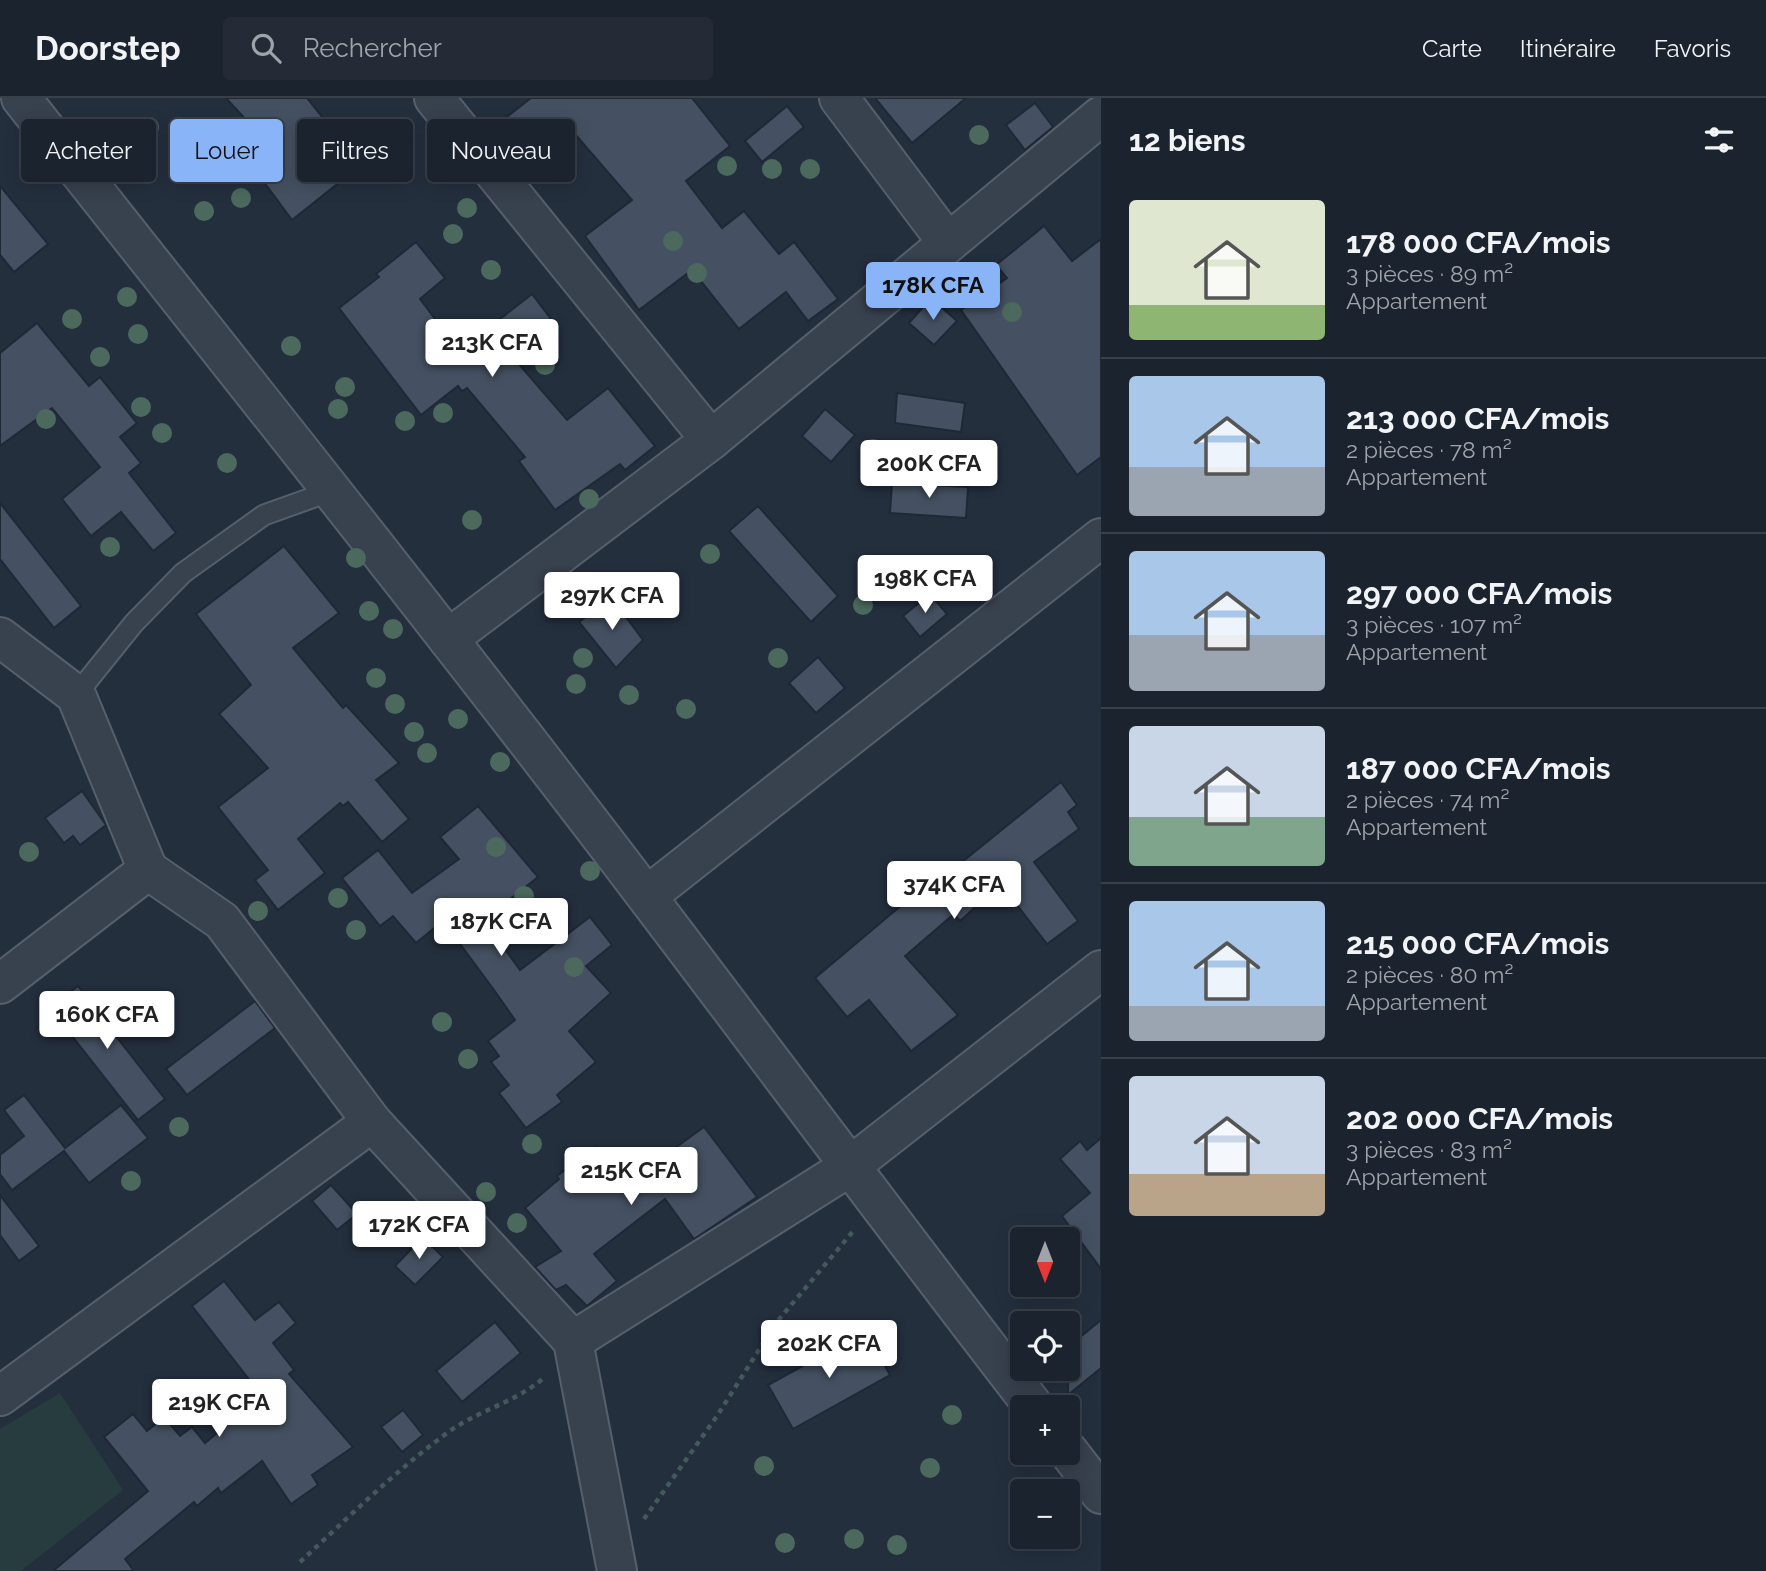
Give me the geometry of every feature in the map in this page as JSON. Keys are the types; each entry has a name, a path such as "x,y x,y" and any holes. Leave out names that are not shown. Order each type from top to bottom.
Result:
{"street":[{"path":"21,98 647,896 876,1205 1025,1395"},
{"path":"433,98 711,440"},
{"path":"839,98 948,243"},
{"path":"448,639 711,440 1101,116"},
{"path":"647,896 1101,538"},
{"path":"0,637 76,695 148,870 222,921 372,1122 573,1341 616,1565"},
{"path":"0,984 148,870"},
{"path":"573,1341 849,1167 1101,970"},
{"path":"0,1396 372,1122"},
{"path":"1079,1465 1101,1494"}],"lane":[{"path":"76,695 134,623 183,573 264,515 331,491"}],"path":[{"path":"616,1565 717,1416 776,1322 876,1205"},
{"path":"300,1562 400,1470 448,1433 480,1412 523,1396 553,1370 573,1341"}],"green space":[{"path":"60,1393 123,1490 21,1571 0,1571 0,1429"}],"building":[{"path":"226,98 307,98 324,119 297,119 297,182 340,182 292,220 264,182 283,182 283,119 245,119"},
{"path":"531,98 692,98 730,146 686,181 722,228 744,211 779,254 794,242 838,299 808,321 786,292 739,329 692,270 639,310 585,236 632,200 575,134 575,119 504,119"},
{"path":"875,98 966,98 912,143"},
{"path":"1035,103 1053,127 1025,150 1006,125"},
{"path":"787,106 804,127 762,162 745,141"},
{"path":"0,186 48,244 14,272 0,255"},
{"path":"1044,226 1072,261 1101,239 1101,457 1077,475 961,310 1007,278 996,265"},
{"path":"416,242 445,278 420,299 459,351 532,294 554,323 511,355 567,420 608,388 655,446 625,470 620,464 555,510 519,461 525,457 467,388 462,391 458,386 421,415 339,308 379,277 376,274"},
{"path":"931,298 957,321 934,345 909,323"},
{"path":"37,323 89,386 100,377 137,423 120,437 141,463 129,473 176,533 153,551 121,512 91,536 62,499 100,467 52,408 0,446 0,353"},
{"path":"897,393 965,403 961,432 895,423"},
{"path":"825,409 855,435 831,462 802,436"},
{"path":"892,483 968,487 966,518 890,513"},
{"path":"0,503 81,606 54,628 0,559"},
{"path":"758,506 838,596 811,622 729,531"},
{"path":"284,546 339,613 293,648 343,708 346,705 399,763 376,780 409,819 382,842 348,802 343,806 340,803 298,839 325,873 278,910 255,880 268,870 218,807 268,768 219,714 251,685 196,614"},
{"path":"930,594 947,614 920,637 903,616"},
{"path":"611,597 643,640 616,668 579,622"},
{"path":"818,657 845,688 816,713 789,683"},
{"path":"1061,782 1077,805 1068,812 1079,829 1034,862 1078,921 1047,944 1001,884 960,921 954,914 905,956 958,1015 911,1051 869,1000 847,1017 815,978 928,883 931,887"},
{"path":"82,791 106,825 80,845 73,836 64,843 45,818"},
{"path":"478,806 538,877 484,920 520,970 590,917 612,945 586,966 611,993 569,1031 596,1062 557,1095 562,1102 526,1128 499,1093 509,1085 491,1062 499,1056 488,1041 515,1020 494,990 443,921 416,943 393,916 380,926 342,878 378,850 412,893 459,859 440,837"},
{"path":"78,986 94,1006 100,1002 117,1025 111,1030 165,1099 138,1120 50,1008"},
{"path":"255,1001 275,1028 187,1095 166,1069"},
{"path":"24,1095 65,1148 121,1105 148,1138 89,1183 64,1151 12,1190 0,1174 0,1155 24,1136 4,1110"},
{"path":"704,1127 757,1197 694,1239 665,1199 594,1254 617,1281 587,1306 566,1285 556,1290 535,1267 561,1251 525,1208 559,1179 557,1176 596,1146 625,1184"},
{"path":"1101,1138 1101,1269 1080,1240 1080,1227 1070,1227 1062,1216 1090,1193 1060,1159 1080,1141 1087,1150"},
{"path":"331,1185 357,1214 337,1230 312,1201"},
{"path":"0,1195 39,1246 19,1261 0,1235"},
{"path":"423,1237 443,1257 415,1285 395,1266"},
{"path":"224,1281 255,1320 279,1302 296,1323 273,1343 294,1370 289,1374 353,1447 312,1475 318,1485 291,1504 262,1461 221,1493 218,1488 197,1506 194,1502 125,1559 134,1571 53,1571 148,1491 104,1437 133,1414 147,1431 164,1417 180,1436 192,1427 205,1443 262,1396 192,1306"},
{"path":"1101,1320 1101,1368 1068,1395 1068,1381 1080,1381 1080,1337"},
{"path":"495,1322 521,1353 462,1402 436,1371"},
{"path":"866,1331 890,1375 793,1429 768,1385"},
{"path":"403,1410 423,1435 402,1452 381,1427"}]}
